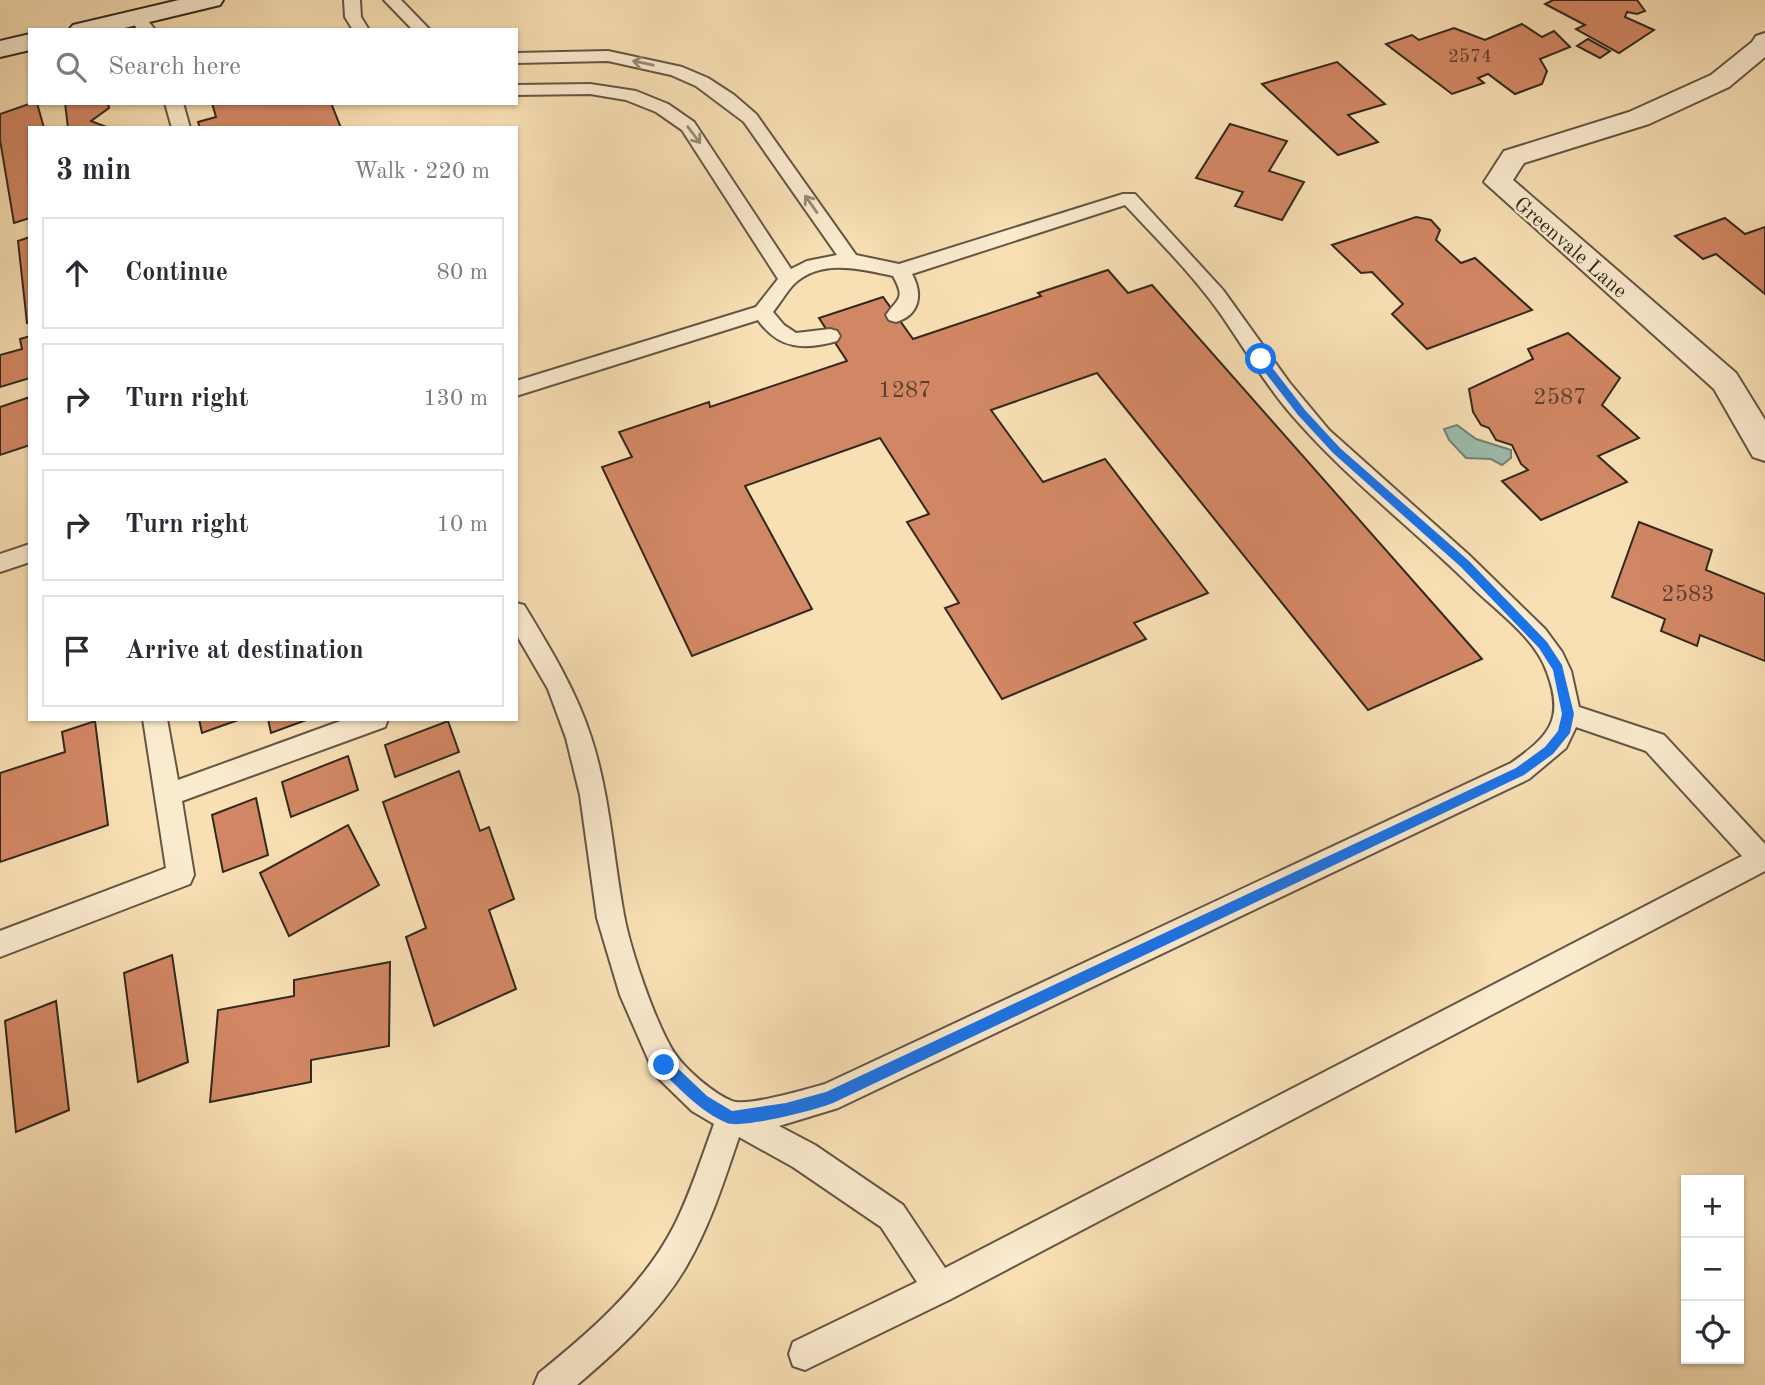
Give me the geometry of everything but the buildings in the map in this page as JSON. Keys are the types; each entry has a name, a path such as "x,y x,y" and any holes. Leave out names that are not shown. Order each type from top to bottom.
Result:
{"street":[{"path":"99,28 142,23 211,0"},
{"name":"Greenvale Lane","path":"1765,41 1763,46 1720,81 1639,118 1514,157 1498,182 1725,382 1756,414 1765,448"},
{"path":"0,49 28,42"}],"lane":[{"path":"352,0 354,17 360,28"},
{"path":"392,0 420,28"},
{"path":"518,58 608,57 676,71 702,82 750,118 850,260"},
{"path":"518,90 590,89 630,95 662,108 688,126 788,279"},
{"path":"175,105 180,126"},
{"path":"518,388 763,312 788,279 814,265 850,260 900,271 1129,198 1210,287 1301,412 1336,451 1465,564 1543,645 1558,668 1568,714 1564,733 1549,751 1520,771 828,1098 786,1110 731,1118"},
{"path":"896,314 904,310 911,295 910,285 900,271"},
{"path":"763,312 784,337 804,341 830,336"},
{"path":"0,562 28,554"},
{"path":"518,615 559,686 579,738 593,794 611,918 634,995 664,1065 702,1101 804,1156 892,1216 940,1288"},
{"path":"806,1354 940,1288 1762,859 1655,743 1568,714"},
{"path":"0,944 181,875 155,721"},
{"path":"167,795 370,721"},
{"path":"551,1385 604,1343 663,1274 698,1209 731,1118"}],"shaded area":[{"path":"1457,425 1476,439 1511,450 1511,458 1502,465 1491,459 1466,458 1449,440 1444,429"}],"route":[{"path":"664,1065 702,1101 731,1118 786,1110 828,1098 1520,771 1549,751 1564,733 1568,714 1558,668 1543,645 1465,564 1336,451 1301,412 1261,359"}]}
